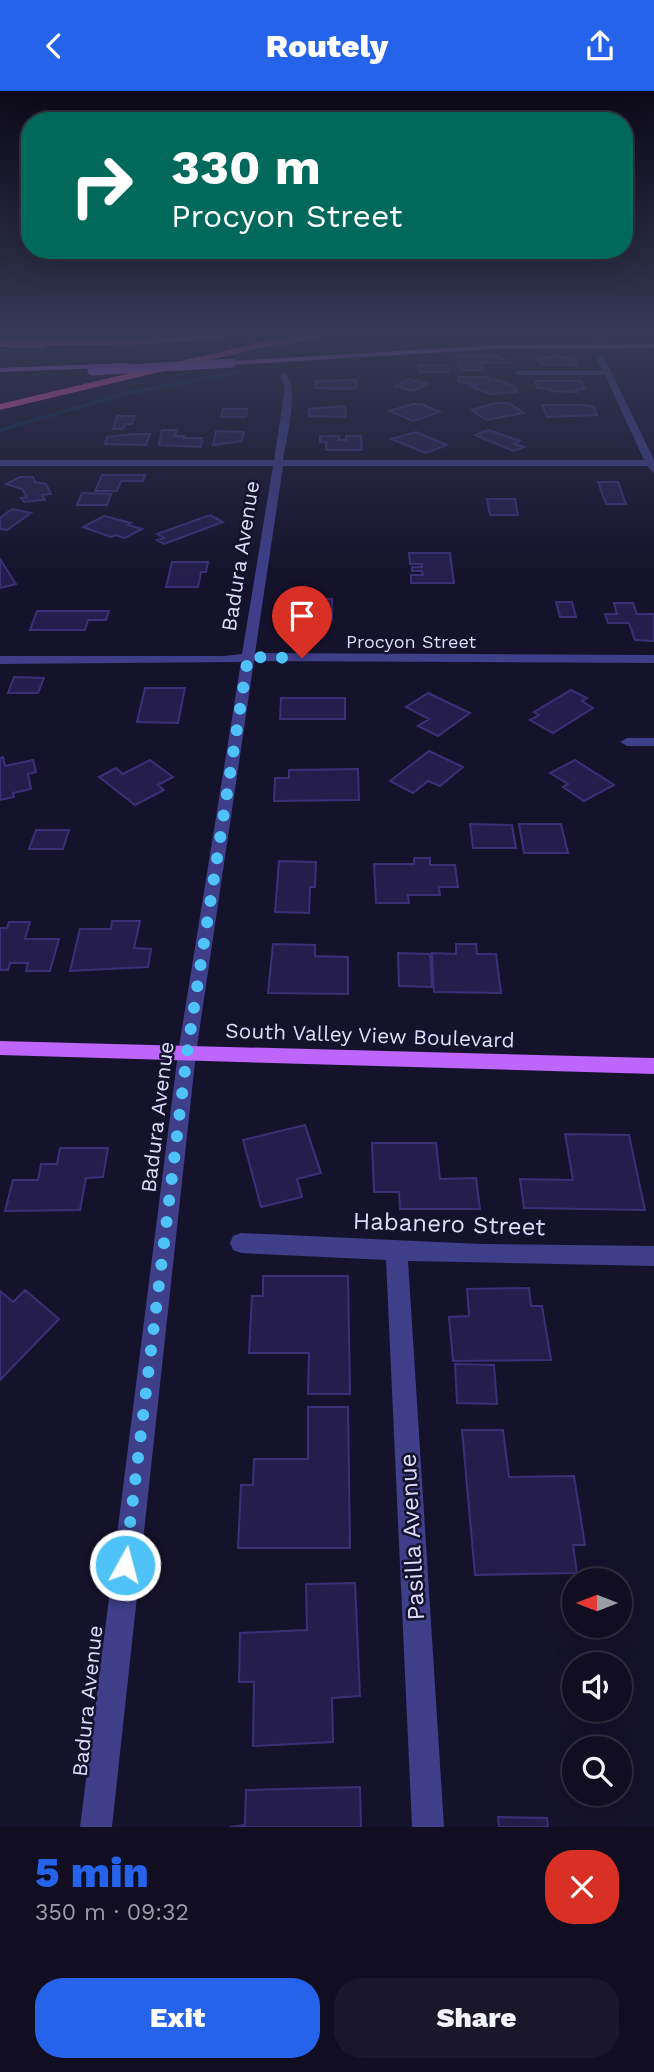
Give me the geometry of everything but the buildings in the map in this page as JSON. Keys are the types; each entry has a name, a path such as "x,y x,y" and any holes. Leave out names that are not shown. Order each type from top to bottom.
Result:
{"main road":[{"name":"South Valley View Boulevard","path":"0,1048 654,1066"}],"street":[{"name":"Badura Avenue","path":"96,1827 187,1053 284,417"},
{"path":"0,463 277,462 653,466 629,417"},
{"name":"Procyon Street","path":"0,660 224,660 248,657 654,659"},
{"path":"627,742 654,742"},
{"name":"Habanero Street","path":"241,1243 396,1248 481,1254 654,1256"},
{"name":"Pasilla Avenue","path":"396,1248 428,1827"}],"waterway":[{"path":"0,430 45,417"}],"route":[{"path":"125,1565 187,1053 248,657 302,658"}]}
